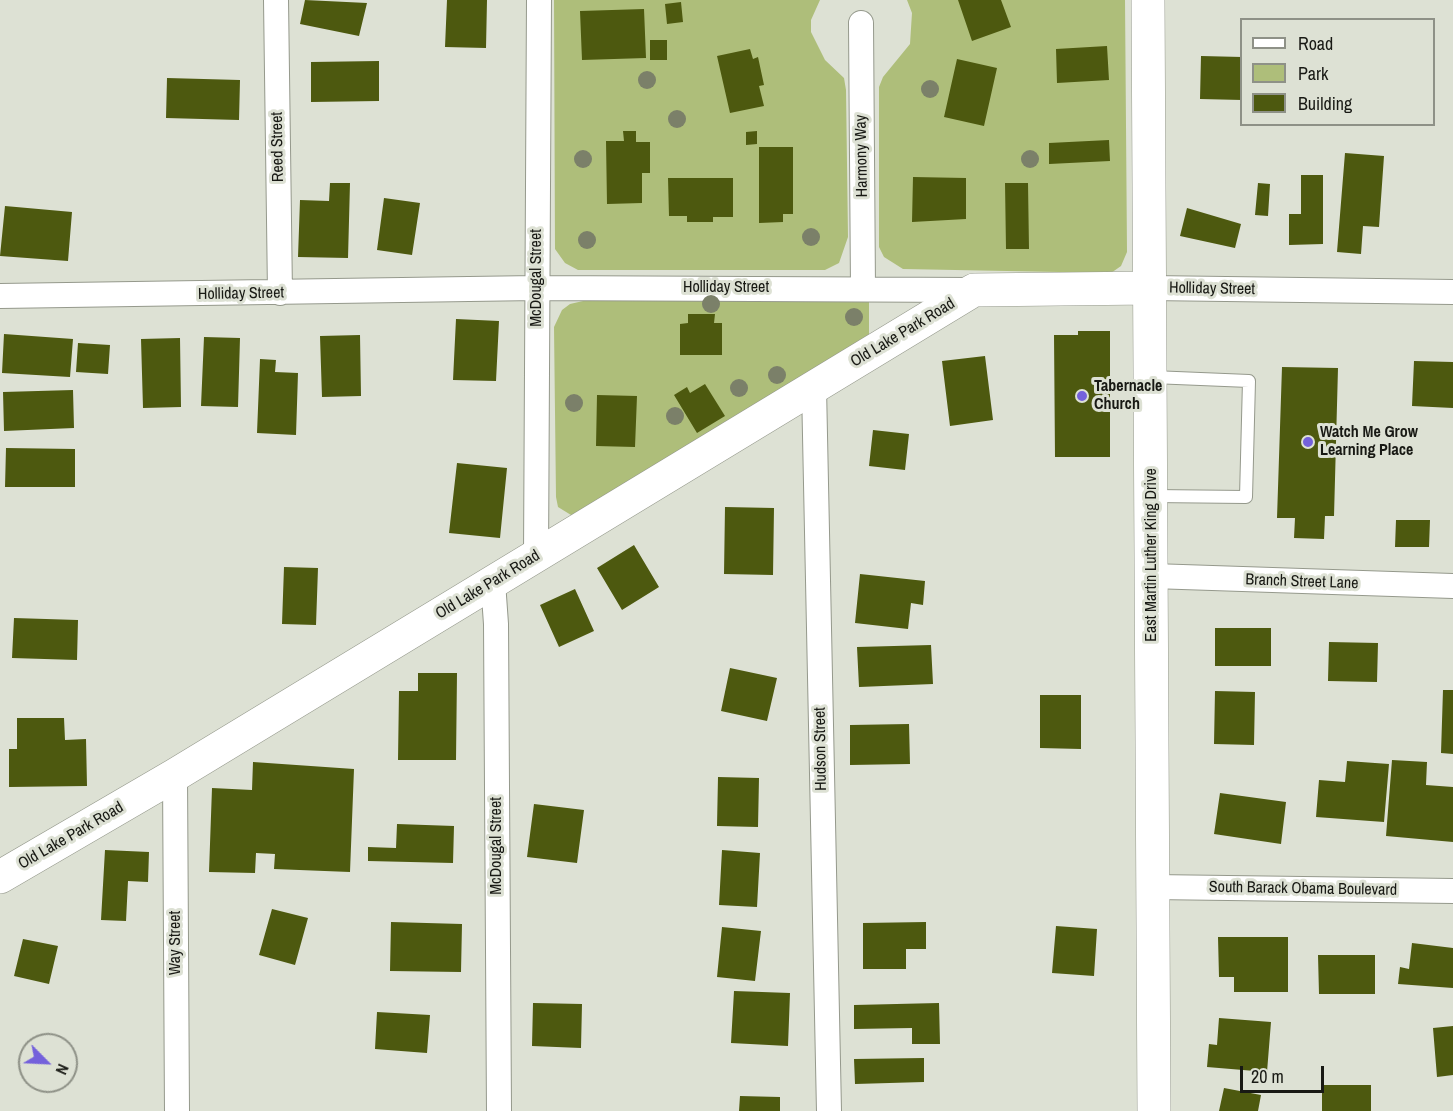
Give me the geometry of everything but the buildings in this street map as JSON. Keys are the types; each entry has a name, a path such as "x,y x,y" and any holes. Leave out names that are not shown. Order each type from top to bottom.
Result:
{"street":[{"name":"Reed Street","path":"276,0 280,293"},
{"name":"McDougal Street","path":"536,556 539,0"},
{"name":"East Martin Luther King Drive","path":"1148,0 1154,1111"},
{"name":"Harmony Way","path":"861,23 863,289"},
{"name":"Holliday Street","path":"0,296 537,288 974,290 1150,288 1453,292"},
{"name":"Old Lake Park Road","path":"0,878 175,775 974,290"},
{"name":"Hudson Street","path":"814,387 829,1111"},
{"name":"Branch Street Lane","path":"1152,576 1453,586"},
{"name":"McDougal Street","path":"493,582 496,624 499,1111"},
{"name":"Way Street","path":"175,775 177,1111"},
{"name":"South Barack Obama Boulevard","path":"1153,887 1453,891"}],"lane":[{"path":"1151,377 1249,381 1246,497 1151,496"}],"green space":[{"path":"554,0 820,0 811,20 811,32 825,60 844,78 846,90 848,237 839,263 825,270 578,270 565,263 555,249"},
{"path":"907,0 1125,0 1127,252 1121,266 1111,273 903,269 884,257 879,247 879,87 883,77 910,44 912,13"},
{"path":"583,301 869,301 869,342 583,514 571,515 558,507 556,497 554,327 562,310 570,304"}],"place":[{"name":"Tabernacle Church","path":"1082,396"},
{"name":"Watch Me Grow Learning Place","path":"1308,442"}]}
